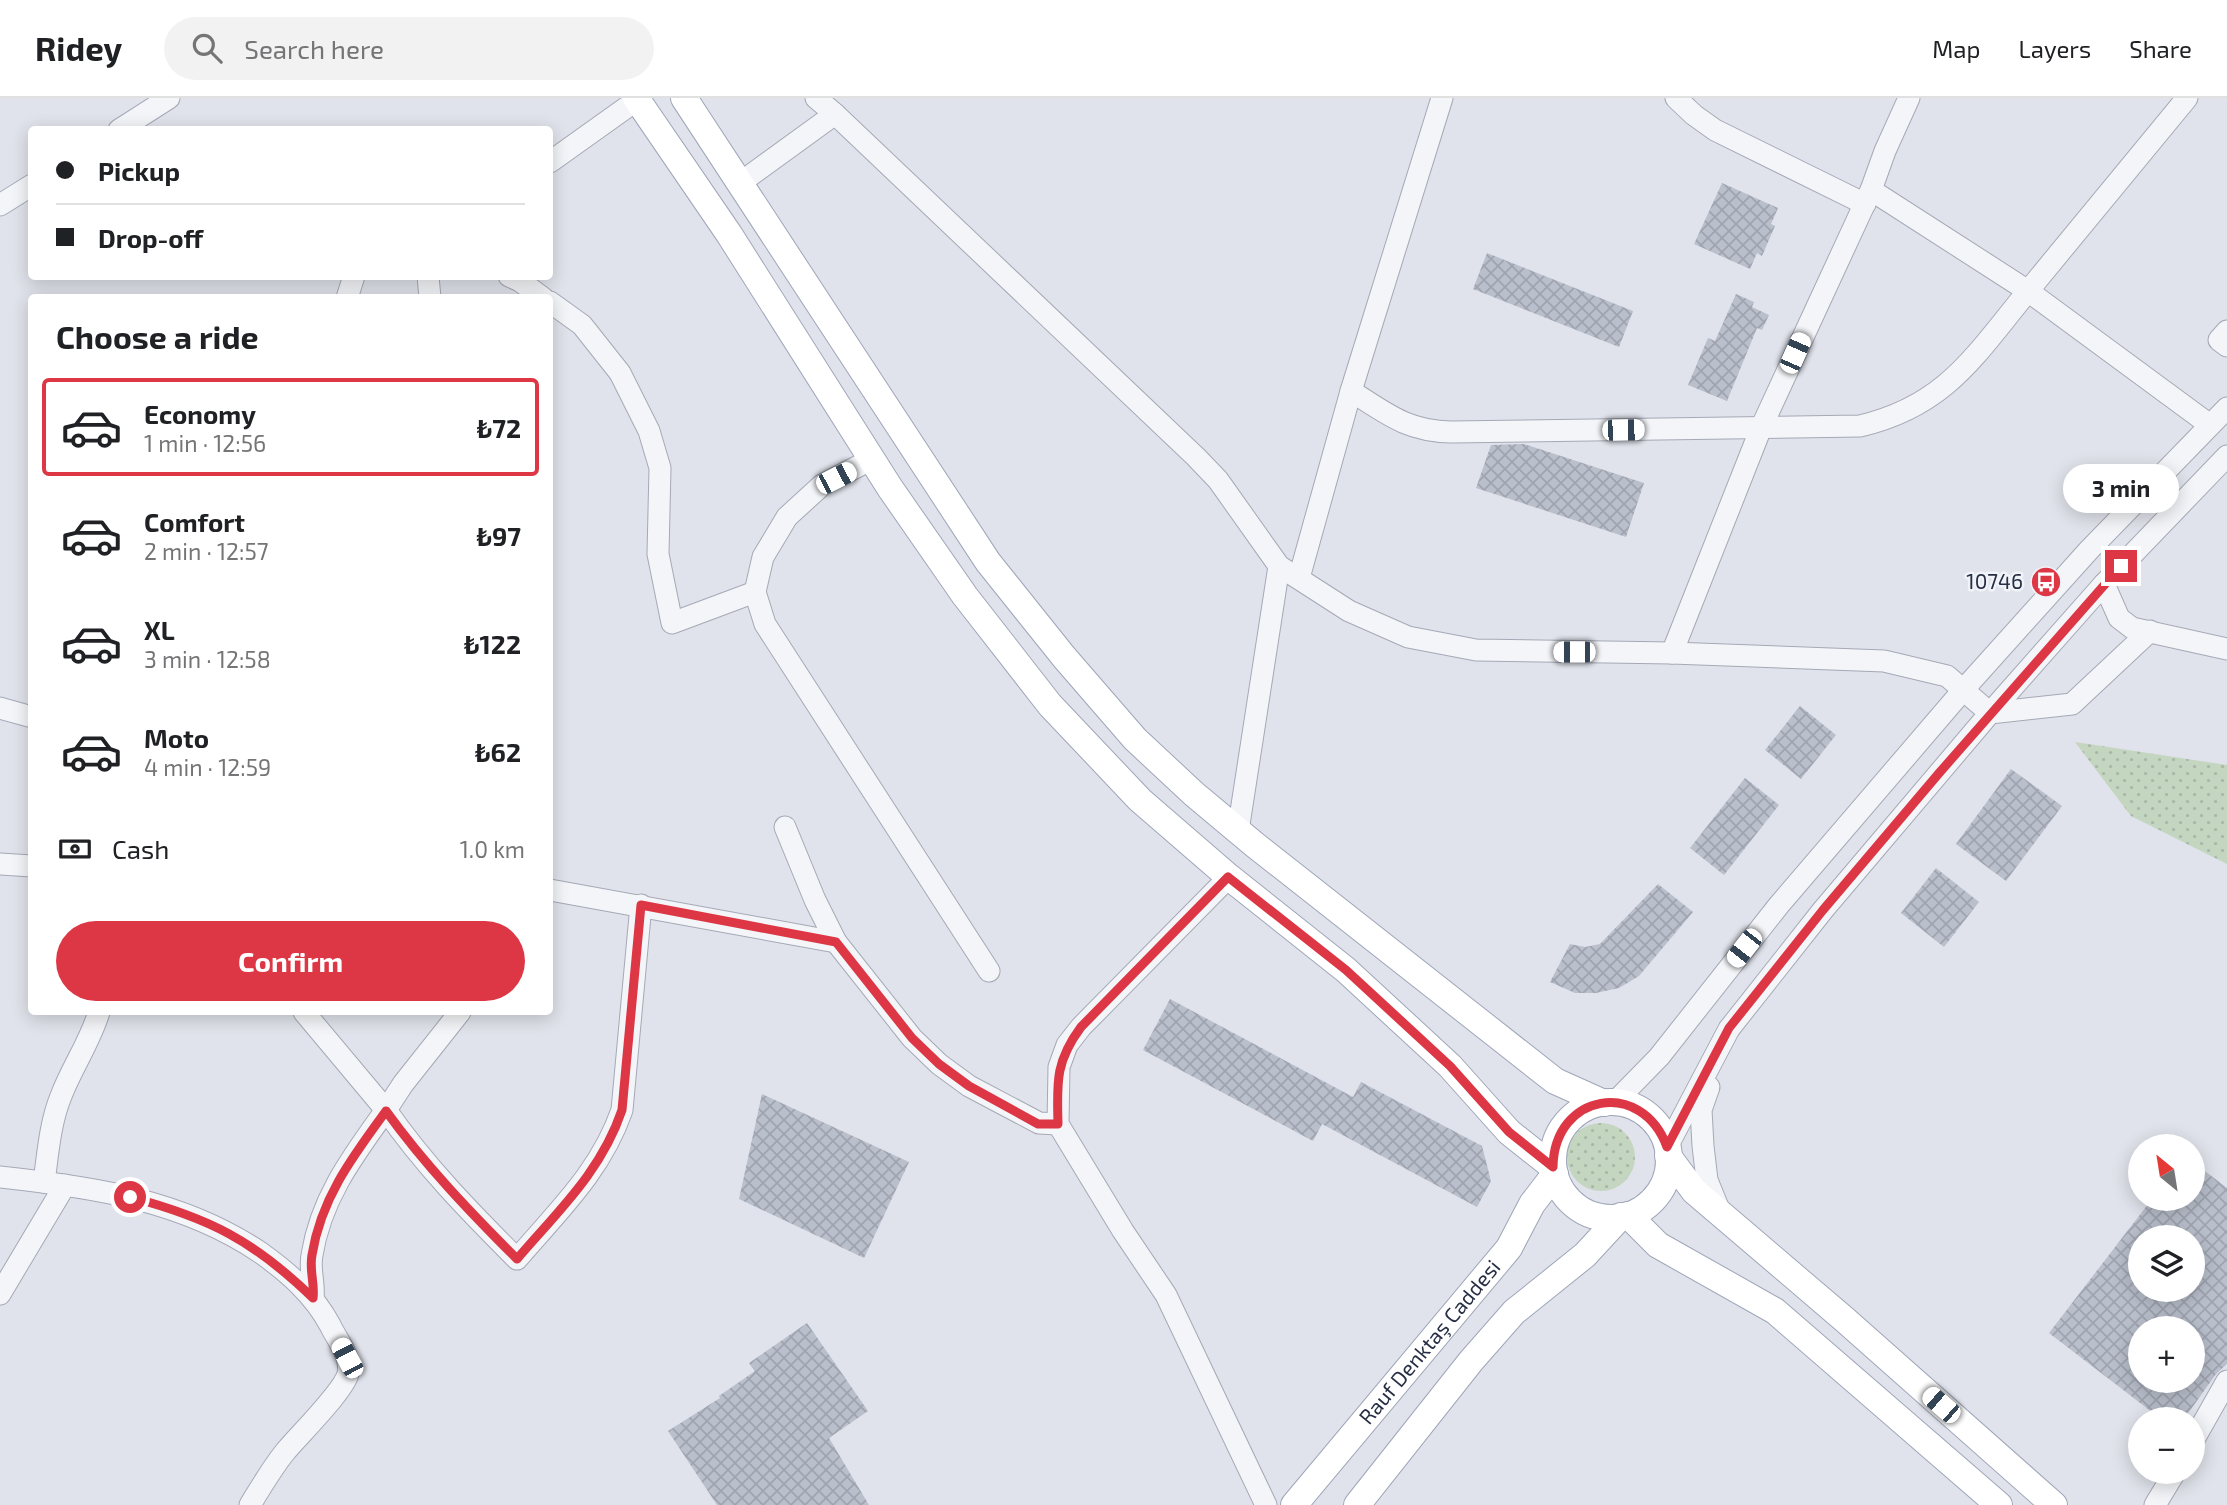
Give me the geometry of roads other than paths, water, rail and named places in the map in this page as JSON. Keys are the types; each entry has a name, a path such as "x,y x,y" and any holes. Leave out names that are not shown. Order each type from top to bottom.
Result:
{"main road":[{"path":"684,98 988,562 1064,657 1135,739 1238,831 1555,1081 1609,1103 1637,1108 1651,1118 1662,1132 1668,1152 1669,1165 1665,1181 1656,1196 1643,1208 1611,1218 1594,1216 1579,1209 1567,1198 1554,1170 1553,1152 1565,1125 1583,1110 1609,1103"},
{"path":"637,99 729,234 872,459 965,596 1050,705 1140,800 1228,877 1346,970 1450,1066 1509,1132 1554,1170"},
{"path":"1668,1152 1694,1191 2054,1505"},
{"name":"Rauf Denktaş Caddesi","path":"1294,1505 1509,1248 1554,1170"},
{"path":"1624,1216 1657,1245 1774,1311 2000,1505"},
{"name":"Rauf Denktaş Caddesi","path":"1357,1505 1471,1361 1514,1312 1548,1282 1585,1255 1624,1216"}],"street":[{"path":"125,126 169,98"},
{"path":"816,98 1196,457 1218,480 1279,566 1349,611 1408,636 1476,650 1672,653 1884,661 1947,676 1990,713 2073,704 2150,631"},
{"path":"1299,578 1351,391 1442,98"},
{"path":"1676,98 1715,130 1868,197 2028,291 2210,425"},
{"path":"1672,653 1761,428 1868,197 1909,98"},
{"path":"1351,391 1403,423 1430,432 1860,426 1889,418 1917,406 1963,371 2187,98"},
{"path":"553,161 637,99"},
{"path":"740,183 835,114"},
{"path":"0,205 28,188"},
{"path":"518,280 538,294"},
{"path":"553,304 582,325 620,373 649,431 660,468 658,554 672,623 755,592"},
{"path":"2227,331 2220,340 2227,346"},
{"path":"1609,1103 1659,1056 1779,905 1964,689 2089,550 2227,408"},
{"path":"1668,1152 1729,1028 1823,910 1990,713 2104,584 2227,456"},
{"path":"872,459 822,485 787,517 763,556 755,592 765,624 989,971"},
{"path":"1238,831 1279,566"},
{"path":"2104,584 2119,618 2132,628 2227,649"},
{"path":"0,708 28,716"},
{"path":"785,827 815,900 836,942 912,1038 939,1064 969,1086 1038,1124 1058,1124"},
{"path":"0,864 28,866"},
{"path":"1228,877 1081,1027 1067,1045 1059,1067 1058,1124 1123,1231 1166,1295 1266,1505"},
{"path":"553,890 836,942"},
{"path":"306,1015 447,1189 517,1259 593,1170 615,1132 622,1110 641,905"},
{"path":"44,1182 51,1130 61,1097 98,1015"},
{"path":"313,1298 310,1267 320,1218 341,1174 403,1084 458,1015"},
{"path":"1721,1214 1707,1180 1701,1110 1729,1028"},
{"path":"0,1177 106,1191 178,1210 223,1230 270,1260 313,1298 347,1358 347,1377 283,1455 250,1505"},
{"path":"0,1294 65,1185"},
{"path":"2205,1420 2227,1381"},
{"path":"2155,1505 2168,1484"}],"place":[{"name":"10746","path":"2046,582"}]}
